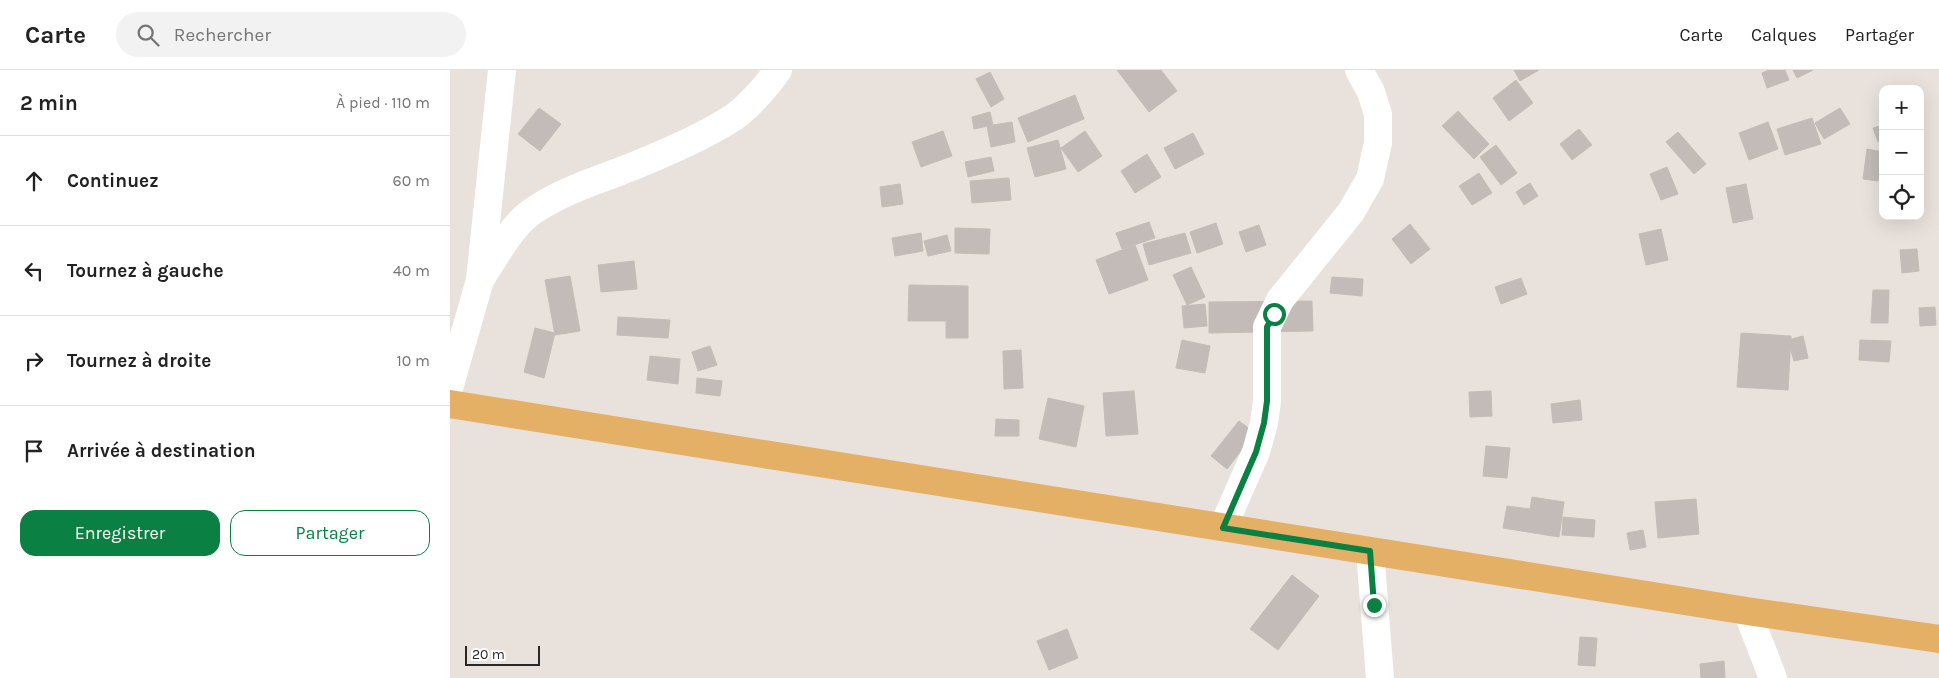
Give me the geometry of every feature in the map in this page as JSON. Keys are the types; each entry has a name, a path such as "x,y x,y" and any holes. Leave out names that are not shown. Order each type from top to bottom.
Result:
{"main road":[{"path":"450,404 1747,611 1939,638"}],"street":[{"path":"450,384 480,280 502,70"},
{"path":"480,280 507,239 528,214 560,194 619,172 691,140 734,116 771,81 778,70"},
{"path":"1223,528 1256,452 1264,423 1267,401 1267,327 1280,300 1351,212 1370,179 1378,144 1378,114 1371,92 1359,70"},
{"path":"1370,551 1380,678"},
{"path":"1747,611 1773,678"}],"building":[{"path":"1117,70 1161,70 1177,91 1149,112"},
{"path":"1514,70 1539,70 1520,81"},
{"path":"1769,70 1785,70 1789,80 1767,88 1762,73"},
{"path":"1793,70 1813,70 1797,78"},
{"path":"990,72 1004,99 991,107 976,79"},
{"path":"1516,80 1533,103 1509,121 1493,98"},
{"path":"1075,95 1084,119 1028,142 1018,118"},
{"path":"539,108 561,124 540,151 518,134"},
{"path":"1840,108 1850,124 1824,139 1815,123"},
{"path":"1458,111 1489,144 1474,159 1442,126"},
{"path":"990,112 993,125 974,129 972,117"},
{"path":"1812,118 1821,144 1785,155 1777,129"},
{"path":"1012,122 1015,142 991,147 987,126"},
{"path":"1768,122 1778,149 1749,160 1739,133"},
{"path":"1879,126 1878,142 1873,128"},
{"path":"1579,129 1592,145 1572,160 1560,144"},
{"path":"943,131 952,156 921,167 912,142"},
{"path":"1085,131 1102,156 1078,172 1061,148"},
{"path":"1678,132 1706,164 1694,174 1666,142"},
{"path":"1193,133 1204,154 1175,169 1164,148"},
{"path":"1058,140 1066,169 1035,177 1027,148"},
{"path":"1496,145 1517,173 1501,185 1480,157"},
{"path":"1867,149 1879,151 1878,181 1863,179"},
{"path":"1147,154 1161,177 1135,193 1121,171"},
{"path":"991,157 994,171 968,177 965,162"},
{"path":"1667,167 1678,194 1661,200 1650,174"},
{"path":"1479,173 1492,193 1472,205 1459,186"},
{"path":"1009,178 1011,200 972,203 970,181"},
{"path":"1530,183 1538,196 1524,205 1516,192"},
{"path":"900,184 903,204 882,207 880,187"},
{"path":"1746,184 1753,219 1733,223 1726,188"},
{"path":"1149,222 1155,238 1122,249 1116,233"},
{"path":"1216,223 1223,244 1197,253 1190,232"},
{"path":"1410,224 1430,249 1411,264 1392,239"},
{"path":"1259,225 1266,245 1246,252 1239,232"},
{"path":"955,228 990,229 989,254 955,253"},
{"path":"1661,229 1668,260 1646,265 1639,234"},
{"path":"921,233 923,251 895,256 892,238"},
{"path":"1185,233 1191,253 1149,265 1143,244"},
{"path":"947,235 951,251 928,256 924,241"},
{"path":"1135,245 1148,280 1109,294 1096,260"},
{"path":"1917,249 1919,271 1902,273 1900,250"},
{"path":"634,261 637,289 601,292 598,265"},
{"path":"1191,267 1205,297 1187,305 1173,275"},
{"path":"570,276 580,331 555,335 545,280"},
{"path":"1332,277 1363,279 1362,296 1330,293"},
{"path":"1521,278 1527,294 1501,304 1495,287"},
{"path":"909,285 968,286 968,338 946,338 946,321 908,321"},
{"path":"1873,290 1889,290 1888,323 1871,323"},
{"path":"1312,301 1313,331 1209,333 1209,302"},
{"path":"1205,304 1207,326 1184,328 1182,306"},
{"path":"1935,307 1936,325 1920,326 1919,308"},
{"path":"618,317 670,320 668,338 617,335"},
{"path":"535,328 555,333 544,378 524,372"},
{"path":"1741,333 1791,336 1788,390 1737,387"},
{"path":"1803,336 1808,358 1794,361 1788,340"},
{"path":"1182,340 1210,346 1205,373 1176,368"},
{"path":"1860,340 1891,341 1889,362 1859,360"},
{"path":"710,346 717,365 698,371 692,352"},
{"path":"1021,350 1023,388 1004,389 1003,351"},
{"path":"650,356 680,359 678,384 647,380"},
{"path":"697,378 722,381 720,396 696,393"},
{"path":"1134,391 1138,434 1106,436 1103,393"},
{"path":"1491,391 1492,416 1470,417 1469,392"},
{"path":"1048,398 1084,406 1076,447 1039,439"},
{"path":"1580,400 1582,420 1553,423 1551,404"},
{"path":"996,419 1019,420 1019,436 995,436"},
{"path":"1239,421 1255,433 1227,469 1211,456"},
{"path":"1486,446 1510,448 1507,478 1483,476"},
{"path":"1532,497 1564,502 1559,537 1503,528 1507,506 1530,509"},
{"path":"1696,499 1699,534 1658,538 1655,502"},
{"path":"1563,517 1595,520 1594,537 1562,535"},
{"path":"1643,530 1646,547 1630,550 1627,533"},
{"path":"1292,575 1319,596 1278,650 1250,629"},
{"path":"1067,629 1078,658 1049,670 1037,641"},
{"path":"1580,637 1597,638 1595,666 1578,665"},
{"path":"1724,661 1725,678 1701,678 1700,664"}],"route":[{"path":"1274,314 1267,327 1267,401 1264,423 1256,452 1223,528 1370,551 1374,605"}]}
